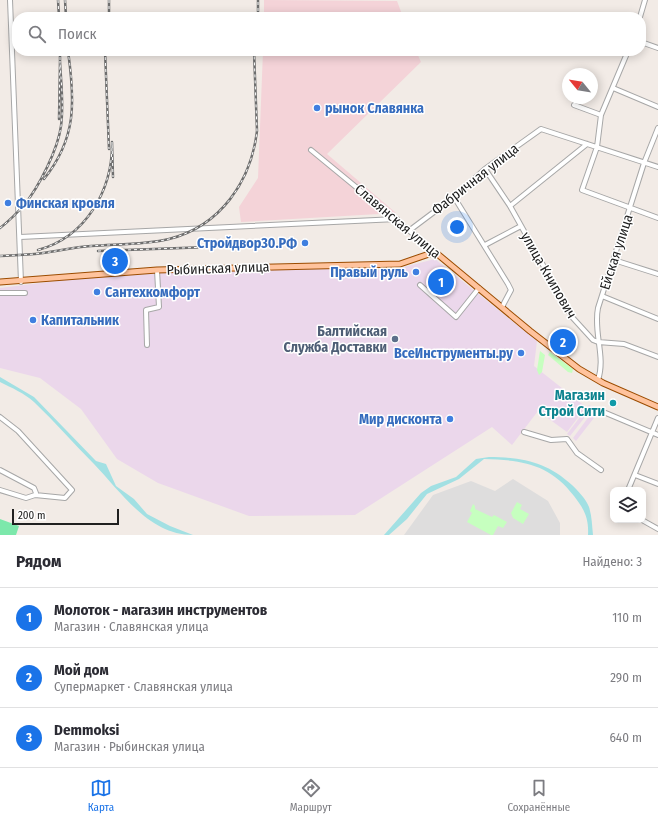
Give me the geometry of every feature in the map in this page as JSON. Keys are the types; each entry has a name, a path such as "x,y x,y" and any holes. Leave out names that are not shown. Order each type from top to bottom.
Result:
{"main road":[{"name":"Рыбинская улица","path":"0,282 21,282 157,270 400,264 435,252"},
{"name":"Славянская улица","path":"435,252 579,369 598,380 658,407"}],"street":[{"path":"10,0 12,47"},
{"path":"641,12 645,0"},
{"path":"646,44 658,48"},
{"path":"12,56 21,282"},
{"path":"626,56 601,115 597,147 582,190 658,218"},
{"path":"613,88 658,107"},
{"path":"574,105 601,115"},
{"name":"Ейская улица","path":"598,380 601,365 595,322 644,163 658,128"},
{"name":"Фабричная улица","path":"410,230 454,197 485,169 541,129 587,144"},
{"path":"510,206 587,144 658,167"},
{"name":"Славянская улица","path":"311,150 397,219 435,252"},
{"name":"улица Книпович","path":"485,169 510,206 572,317 588,336 598,342"},
{"path":"454,197 485,245 511,290 502,307"},
{"path":"20,237 397,219"},
{"path":"485,245 521,226"},
{"path":"614,260 658,274"},
{"path":"147,345 146,310 159,307 157,270"},
{"path":"420,285 456,317 479,288"},
{"path":"0,293 25,293"},
{"path":"602,296 658,319"},
{"path":"598,342 624,344 658,357"},
{"path":"601,411 658,435"},
{"path":"0,417 18,430 72,490 65,498 34,496 26,498 0,490"},
{"path":"629,487 658,418"},
{"path":"524,432 551,440 567,439 577,453 601,470"},
{"path":"0,470 34,488 36,493 34,496"},
{"path":"635,475 658,484"},
{"path":"646,522 658,529"}],"shaded area":[{"path":"264,0 397,1 401,12 264,12"},
{"name":"рынок Славянка","path":"263,56 418,56 421,62 327,154 396,213 241,222 239,207 258,178"},
{"path":"435,259 537,341 534,366 586,407 567,432 538,411 512,445 492,427 355,515 249,516 158,483 117,459 81,409 40,378 0,368 0,288 72,279 163,273 356,267 388,271"},
{"path":"589,405 593,407 570,436 567,434"},
{"path":"593,411 597,414 576,441 573,438"},
{"path":"513,479 548,501 560,523 560,535 404,535 433,495 471,481 495,491"}],"green space":[{"path":"540,351 545,355 542,372 539,375 537,370"},
{"path":"550,352 573,369 572,373 568,372 548,355"},
{"path":"517,502 522,505 520,509 529,514 523,524 513,518 511,513"},
{"path":"473,504 475,509 492,517 494,515 507,522 503,528 498,526 493,535 491,535 467,522 472,513 470,511"},
{"path":"0,519 19,526 16,535 0,535"}],"water":[{"path":"0,377 34,397 96,461 106,464 116,486 134,499 147,514 170,526 193,535 177,533 163,528 149,520 126,499 34,402 22,393 0,382"},
{"path":"489,457 512,458 534,462 563,477 577,490 588,504 591,514 593,535 588,535 587,519 581,505 565,485 545,470 523,463 484,459 459,479 427,494 407,519 389,535 384,535 421,493 431,486 456,477 476,459"}],"railway":[{"path":"58,0 59,12"},
{"path":"65,0 66,12"},
{"path":"109,0 109,12"},
{"path":"258,0 258,12"},
{"path":"60,56 60,61"},
{"path":"44,179 55,164 63,149 68,134 72,103 72,86 69,56"},
{"path":"105,56 109,149"},
{"path":"0,256 38,254 85,247 159,241 187,233 204,224 230,199 240,184 254,149 257,131 254,56"},
{"path":"0,228 16,214 30,197 47,167 56,146 61,126 62,110 60,61 59,119"},
{"path":"38,250 55,244 70,234 83,223 93,209 102,194 108,177 112,142 113,177"},
{"path":"98,251 237,246"}],"place":[{"name":"рынок Славянка","path":"317,108"},
{"name":"Финская кровля","path":"8,203"},
{"name":"Стройдвор30.РФ","path":"305,243"},
{"name":"Demmoksi","path":"115,261"},
{"name":"Правый руль","path":"416,272"},
{"name":"Молоток - магазин инструментов","path":"441,282"},
{"name":"Сантехкомфорт","path":"97,292"},
{"name":"Капитальник","path":"33,320"},
{"name":"Балтийская Служба Доставки","path":"395,339"},
{"name":"Мой дом","path":"563,342"},
{"name":"ВсеИнструменты.ру","path":"521,353"},
{"name":"Магазин Строй Сити","path":"613,403"},
{"name":"Мир дисконта","path":"450,419"}]}
